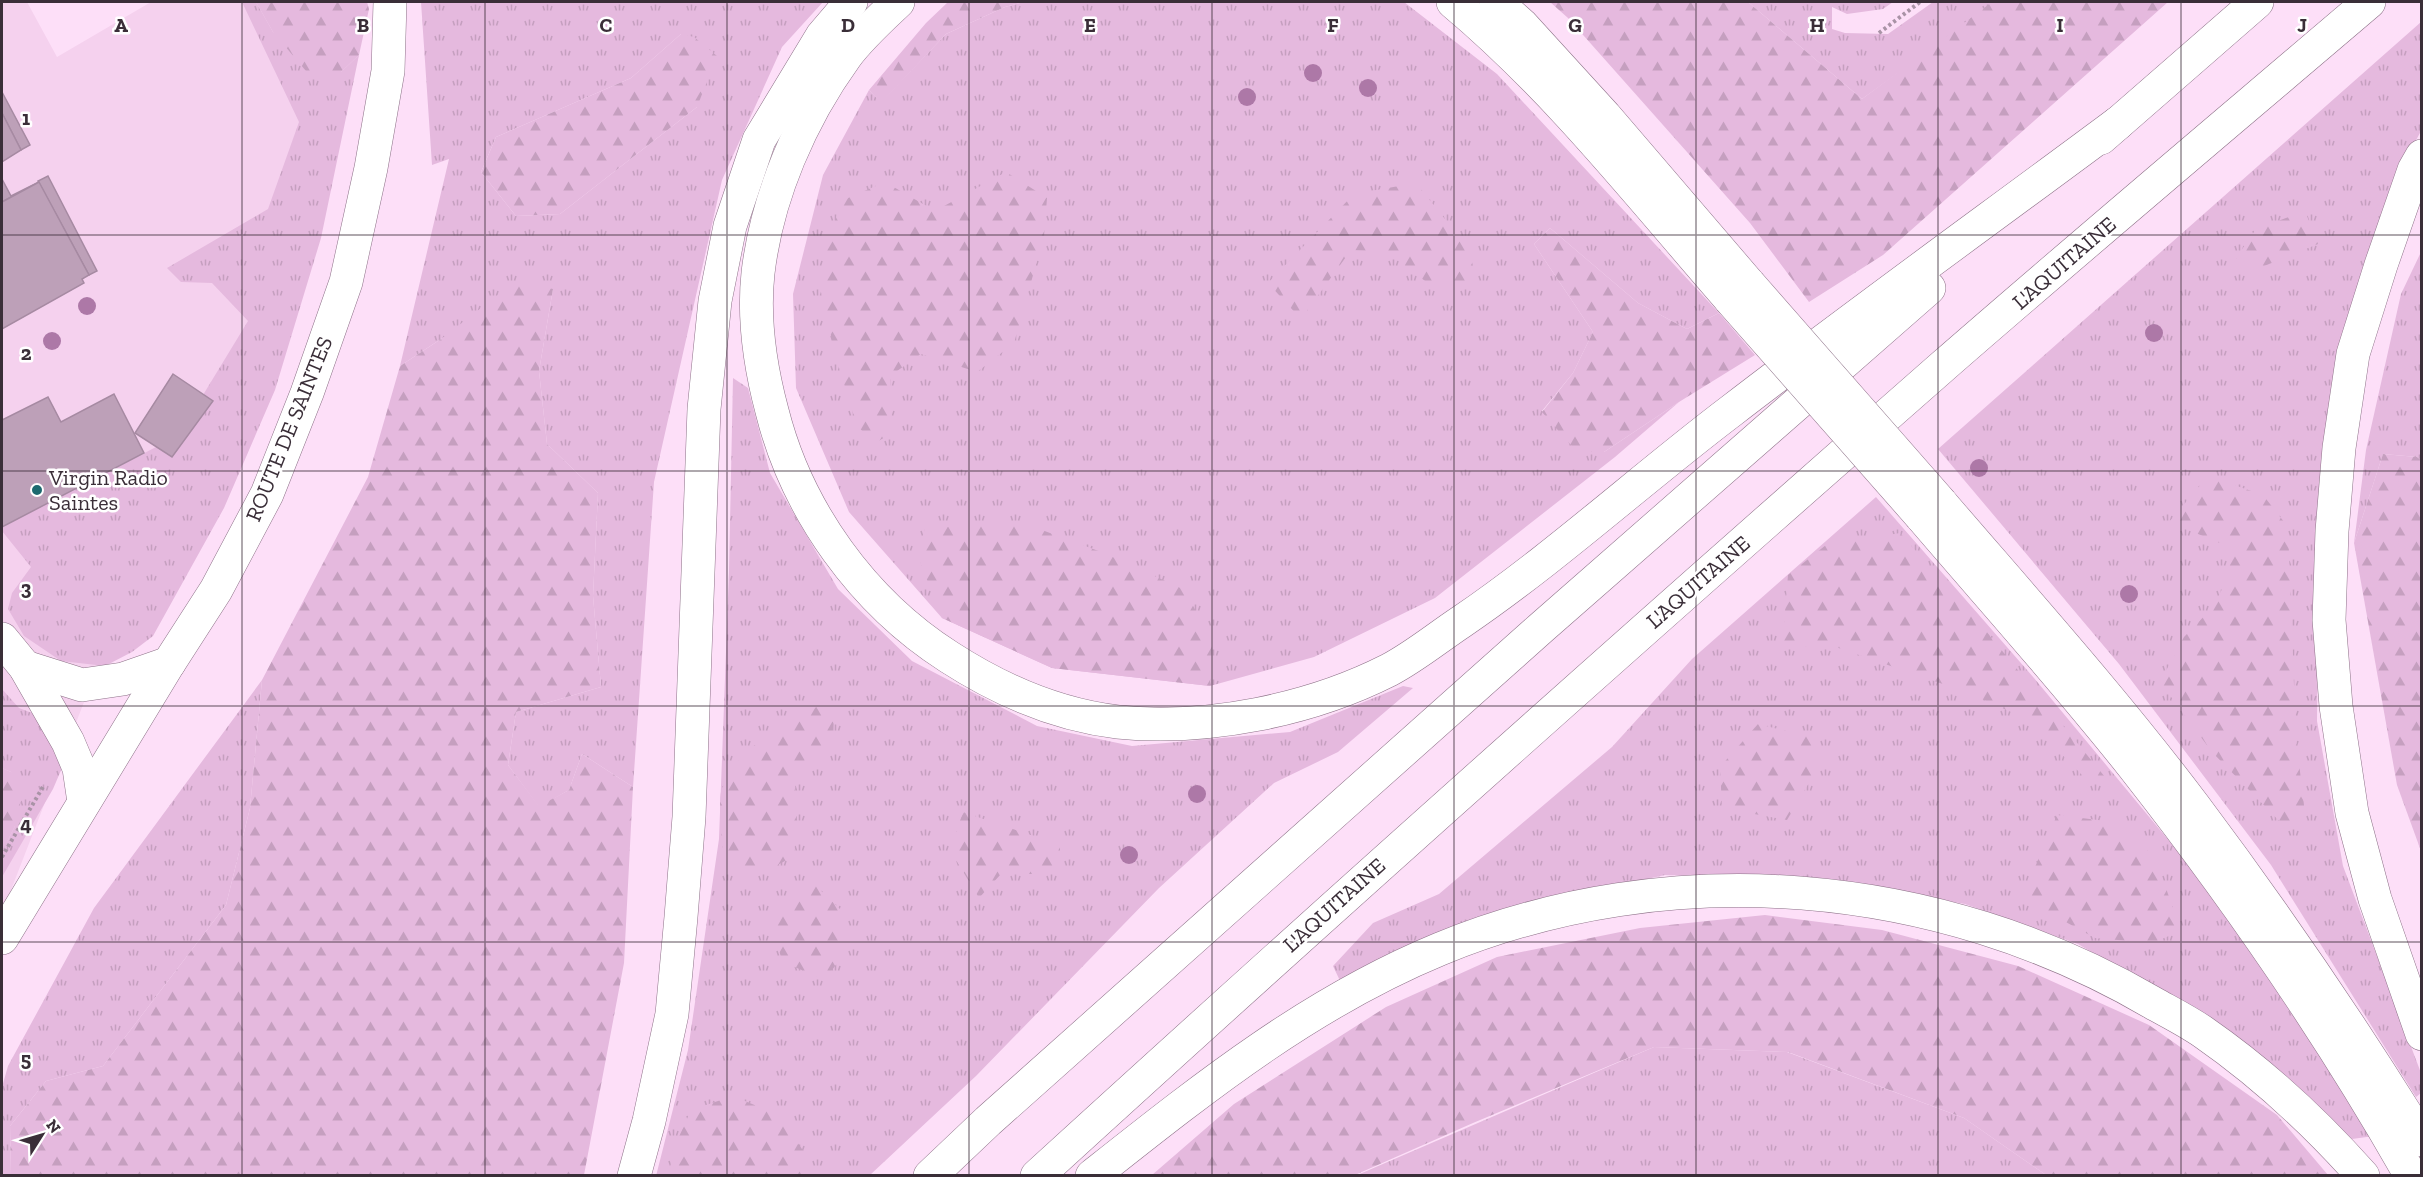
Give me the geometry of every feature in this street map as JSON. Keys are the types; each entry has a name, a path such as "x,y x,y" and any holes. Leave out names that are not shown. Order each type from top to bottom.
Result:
{"main road":[{"name":"ROUTE DE SAINTES","path":"2,938 216,590 267,494 307,393 346,282 371,168 388,71 390,2"},
{"path":"634,1176 649,1121 672,1014 689,817 704,409 715,301 730,226 759,140 822,36 850,2"},
{"path":"898,2 847,55 812,110 786,165 770,215 758,273 758,328 762,374 777,430 796,480 827,535 855,573 881,602 926,642 1006,690 1058,708 1117,722 1179,723 1276,711 1324,697 1390,669 1504,592 1730,411 2118,123"},
{"path":"1453,2 1498,41 1739,292 1931,510 2087,674 2193,806 2330,996 2421,1140"},
{"path":"1496,2 1522,25 1590,99 1739,292"},
{"path":"930,1176 997,1113 1541,628 2257,2"},
{"name":"L'AQUITAINE","path":"1037,1176 1303,933 1623,648 1946,365 2369,2"},
{"path":"2421,156 2384,255 2353,354 2339,448 2329,620 2336,706 2352,813 2375,899 2421,1034"},
{"path":"1931,510 2132,764 2274,956 2323,1029 2411,1176"},
{"path":"2,639 25,667 68,742 79,768 84,802"},
{"path":"25,667 82,685 123,679 169,663"},
{"path":"1092,1176 1220,1075 1271,1040 1308,1016 1437,950 1504,925 1613,900 1692,891 1765,889 1842,896 1912,908 1992,931 2066,957 2130,990 2202,1032 2274,1086 2327,1136 2363,1176"}],"path":[{"path":"1879,33 1920,2"},
{"path":"2,857 68,742"}],"shaded area":[{"path":"2,2 27,2 57,57 151,2 331,2 359,55 264,348 121,607 2,913"}],"green space":[{"path":"242,2 256,2 273,32 341,72 359,55 321,238 275,390 224,508 153,636 132,652 105,666 61,661 24,636 8,609 12,593 31,567 2,531 2,527 156,447 203,395 248,321 212,283 181,282 167,268 268,209 299,122"},
{"path":"256,2 367,2 369,9 359,55 341,72 306,71 273,32"},
{"path":"421,2 823,2 782,47 722,180 654,482 633,787 582,754 569,790 539,807 508,765 516,712 601,687 593,596 598,493 547,444 539,371 553,289 441,339 400,366 449,159 432,165","holes":["681,34 697,107 560,214 516,216 481,172 496,137 631,78"]},
{"path":"948,2 1024,2 1005,7 946,34 881,103 869,90 926,23"},
{"path":"1024,2 1404,2 1497,74 1719,313 1687,329 1638,303 1550,228 1534,244 1593,332 1573,373 1542,411 1604,452 1679,402 1615,457 1435,598 1314,657 1210,686 1052,668 942,618 849,512 796,388 793,294 823,175 869,90 881,102 946,34 1005,7"},
{"path":"1550,2 1748,2 1862,99 1992,2 2168,2 1883,255 1809,302 1750,223 1568,18"},
{"path":"1748,2 1893,2 1883,9 1847,14 1832,7 1832,29 1845,33 1888,34 1933,2 1996,2 1862,99"},
{"path":"2421,22 2421,131 2391,187 2319,525 2317,721 2343,866 2421,1073 2421,1093 2416,1097 2271,865 2119,664 1938,449"},
{"path":"681,34 694,37 717,56 697,107 560,214 516,216 481,172 496,137 631,78"},
{"path":"1006,172 1047,198 1044,236 1014,343 977,372 921,354 890,376 892,433 875,443 857,426 836,358 818,279 841,201 885,182 935,211"},
{"path":"1416,183 1469,249 1476,279 1433,287 1387,252 1351,250 1301,319 1268,283 1354,194"},
{"path":"2305,211 2318,244 2252,271 2236,258 2256,229"},
{"path":"1550,228 1638,303 1687,329 1719,313 1755,355 1604,452 1577,452 1542,412 1573,373 1593,332 1534,244"},
{"path":"2421,252 2421,460 2417,457 2383,454 2354,543 2366,450 2401,294"},
{"path":"516,281 553,289 539,371 547,444 598,493 593,596 601,687 516,712 508,765 539,806 569,790 582,754 633,787 624,963 584,1175 11,1175 10,1126 46,1081 103,1066 226,905 250,808 262,680 368,477 400,366 441,339"},
{"path":"733,378 748,388 770,473 838,589 912,661 1037,726 1132,746 1290,732 1403,686 1413,688 1338,752 1274,783 1159,888 976,1076 870,1175 656,1176 688,1050 719,839 729,571"},
{"path":"2383,454 2417,457 2421,460 2421,851 2397,785 2354,543"},
{"path":"2208,476 2263,495 2288,527 2296,738 2306,822 2287,829 2212,752 2160,682 2184,637 2215,605 2228,575 2232,548 2169,522"},
{"path":"1876,497 2034,678 2214,895 2374,1136 2352,1139 2254,1050 2078,944 1965,904 1826,879 1665,875 1528,906 1342,985 1333,966 1373,923 1439,894 1612,747 1692,659"},
{"path":"1023,523 1104,553 1185,590 1212,643 1210,686 1052,668 942,618 918,557 925,528"},
{"path":"1900,533 1986,631 2105,777 2084,777 2027,719 1966,692 1830,645 1782,648 1788,575 1826,545"},
{"path":"262,680 250,808 226,905 103,1066 46,1081 10,1126 11,1175 2,1176 2,1087 8,1066 94,908"},
{"path":"2,689 19,708 32,713 54,737 62,768 53,789 2,877 2,852 15,826 11,772 2,768"},
{"path":"820,705 834,713 833,741 794,768 797,815 794,856 754,878 724,867 720,798 728,776 748,750 790,721"},
{"path":"1758,724 1815,738 1816,771 1787,820 1722,808 1720,767"},
{"path":"2,768 11,772 24,788 15,826 2,852"},
{"path":"963,812 1060,845 1060,862 1045,874 1001,874 979,898 950,850"},
{"path":"2057,815 2114,822 2155,857 2181,931 2152,943 2095,938 2031,903 2033,872"},
{"path":"810,880 842,911 845,952 825,980 783,962 768,920"},
{"path":"1765,915 1882,930 2018,966 2149,1025 2277,1115 2328,1175 2046,1175 1964,1118 1788,1052 1654,1047 1355,1175 1152,1175 1234,1104 1386,1007 1497,957 1640,928"},
{"path":"1654,1047 1787,1052 1964,1118 2046,1175 1355,1176"},
{"path":"733,1096 778,1115 809,1159 811,1175 669,1175 673,1150 691,1110"}],"building":[{"path":"2,92 30,145 21,150 2,113"},
{"path":"2,113 21,150 2,162"},
{"path":"48,176 97,271 89,275 38,181"},
{"path":"2,179 11,196 39,182 2,202"},
{"path":"39,182 89,275 82,279 84,283 2,329 2,202"},
{"path":"173,374 213,401 172,457 135,433"},
{"name":"Virgin Radio Saintes","path":"114,394 144,453 2,527 2,420 48,397 61,422"}],"place":[{"name":"Virgin Radio Saintes","path":"37,490"}]}
